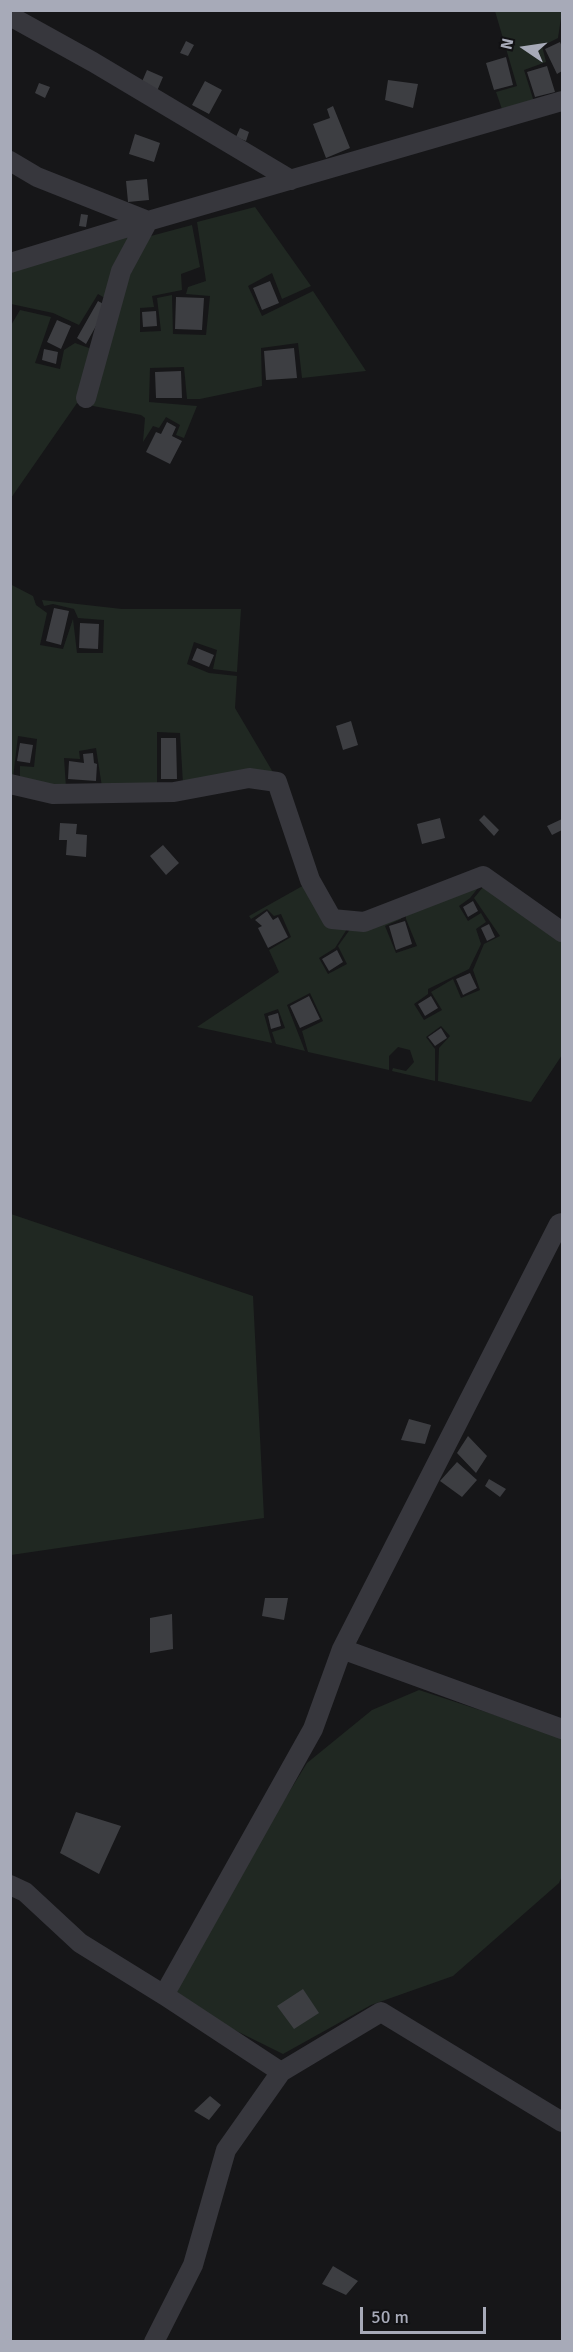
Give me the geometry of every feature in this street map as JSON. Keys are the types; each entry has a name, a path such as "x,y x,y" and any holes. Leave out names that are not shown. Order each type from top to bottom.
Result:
{"street":[{"path":"10,16 93,62 291,180"},
{"path":"10,263 562,101"},
{"path":"10,161 37,177 148,221"},
{"path":"86,398 121,271 148,221"},
{"path":"10,784 53,794 174,792 249,778 277,782 310,880 332,919 364,922 483,876 562,932"},
{"path":"164,1995 313,1729 342,1649 559,1224 562,1223"},
{"path":"342,1649 562,1729"},
{"path":"10,1885 25,1892 80,1943 281,2072"},
{"path":"154,2342 193,2265 226,2150 281,2072 381,2012 562,2122"}],"shaded area":[{"path":"495,11 562,11 558,38 542,46 546,62 524,70 535,105 504,115 496,92 517,86"},
{"path":"255,207 311,286 282,299 272,273 248,286 262,316 313,291 366,371 302,378 298,343 261,348 262,386 200,399 187,399 184,367 150,368 149,402 197,406 184,438 176,435 180,425 166,417 159,428 153,426 143,442 145,418 141,415 77,403 11,498 10,327 20,310 51,317 35,363 60,369 64,350 75,343 97,351 136,240 192,225 200,267 181,274 182,290 152,296 154,307 140,308 140,332 161,331 157,298 172,295 173,334 206,335 210,296 186,294 188,287 206,281 197,222"},
{"path":"133,230 110,301 98,294 79,325 53,313 11,304 11,269"},
{"path":"10,584 33,596 36,605 47,613 40,645 63,649 73,619 77,653 103,653 104,620 78,618 74,609 53,604 44,606 42,600 122,609 241,609 237,672 213,669 217,650 194,642 187,664 209,673 237,676 235,708 274,774 183,784 180,733 157,732 157,788 102,787 96,748 79,751 80,759 64,758 66,787 20,781 20,766 34,767 37,739 18,736 13,778 11,778"},
{"path":"488,881 562,932 562,1055 531,1102 438,1081 439,1048 450,1036 441,1026 426,1037 435,1049 435,1081 392,1071 393,1068 406,1071 414,1062 410,1050 398,1047 389,1056 389,1070 308,1052 302,1031 323,1021 310,993 287,1005 305,1051 276,1044 272,1032 285,1028 278,1009 264,1014 272,1043 197,1027 279,972 269,950 291,937 281,914 274,916 267,909 251,919 249,916 306,884 347,929 335,948 319,958 328,974 347,964 338,946 351,928 402,911 401,919 385,926 396,953 417,946 406,919 406,910 482,883 470,898 459,906 468,921 481,913 486,922 476,929 481,944 469,969 428,989 428,994 414,1004 424,1020 442,1010 431,992 453,979 461,998 480,990 473,970 484,944 500,936 474,898"},
{"path":"11,1214 253,1296 264,1518 11,1555"},
{"path":"419,1690 562,1737 562,1876 559,1883 453,1976 371,2005 283,2054 164,1995 307,1763 372,1710"}],"building":[{"path":"186,41 194,45 188,56 180,53"},
{"path":"560,42 562,71 557,74 545,49"},
{"path":"506,57 513,85 494,90 486,63"},
{"path":"547,66 555,92 535,97 527,72"},
{"path":"147,70 163,77 157,91 141,84"},
{"path":"388,80 418,84 413,108 385,100"},
{"path":"205,81 222,90 209,114 192,105"},
{"path":"39,83 50,87 45,98 35,93"},
{"path":"333,106 350,148 326,158 313,124 330,118 327,109"},
{"path":"240,128 249,132 246,141 236,137"},
{"path":"135,134 160,143 154,162 129,154"},
{"path":"147,179 149,200 128,202 126,181"},
{"path":"81,214 88,215 86,227 79,226"},
{"path":"270,281 279,303 262,310 253,288"},
{"path":"176,297 204,298 202,330 175,329"},
{"path":"98,301 107,306 86,344 77,338"},
{"path":"156,311 157,326 143,327 142,312"},
{"path":"57,320 71,326 61,349 47,342"},
{"path":"294,348 297,378 266,380 264,351"},
{"path":"44,349 58,352 56,364 42,360"},
{"path":"181,371 182,398 156,398 155,372"},
{"path":"167,422 176,427 172,436 182,441 170,464 146,452 156,432 161,434"},
{"path":"54,608 69,611 61,645 46,641"},
{"path":"80,623 99,624 98,649 79,648"},
{"path":"197,648 214,655 209,667 192,660"},
{"path":"351,721 358,745 343,750 336,726"},
{"path":"161,738 176,738 177,779 161,779"},
{"path":"20,743 33,745 30,763 17,761"},
{"path":"93,753 94,763 97,764 96,781 68,779 69,761 84,763 83,754"},
{"path":"484,815 499,830 494,836 479,820"},
{"path":"440,818 445,838 422,844 417,824"},
{"path":"562,819 562,830 552,835 547,826"},
{"path":"60,823 77,824 76,834 87,835 86,857 66,855 67,840 59,840"},
{"path":"163,845 179,863 166,875 150,856"},
{"path":"473,901 478,911 468,917 463,907"},
{"path":"267,911 273,920 278,917 288,937 268,948 258,928 262,926 255,920"},
{"path":"405,921 412,944 396,950 389,926"},
{"path":"489,924 495,937 487,941 481,928"},
{"path":"337,950 343,962 329,971 322,959"},
{"path":"470,973 477,988 463,995 456,979"},
{"path":"309,996 320,1019 300,1028 290,1006"},
{"path":"431,996 438,1008 425,1016 418,1004"},
{"path":"278,1013 281,1026 271,1029 268,1016"},
{"path":"441,1028 447,1038 435,1046 428,1037"},
{"path":"409,1419 431,1425 425,1444 401,1440"},
{"path":"468,1436 487,1456 476,1473 457,1453"},
{"path":"457,1462 477,1480 462,1497 440,1481"},
{"path":"489,1479 506,1489 500,1497 485,1486"},
{"path":"265,1598 288,1598 284,1620 262,1616"},
{"path":"172,1614 173,1649 150,1653 150,1618"},
{"path":"76,1812 121,1826 99,1874 60,1853"},
{"path":"303,1989 319,2013 294,2029 277,2006"},
{"path":"210,2096 221,2105 209,2120 194,2111"},
{"path":"333,2266 358,2281 346,2295 322,2284"}]}
